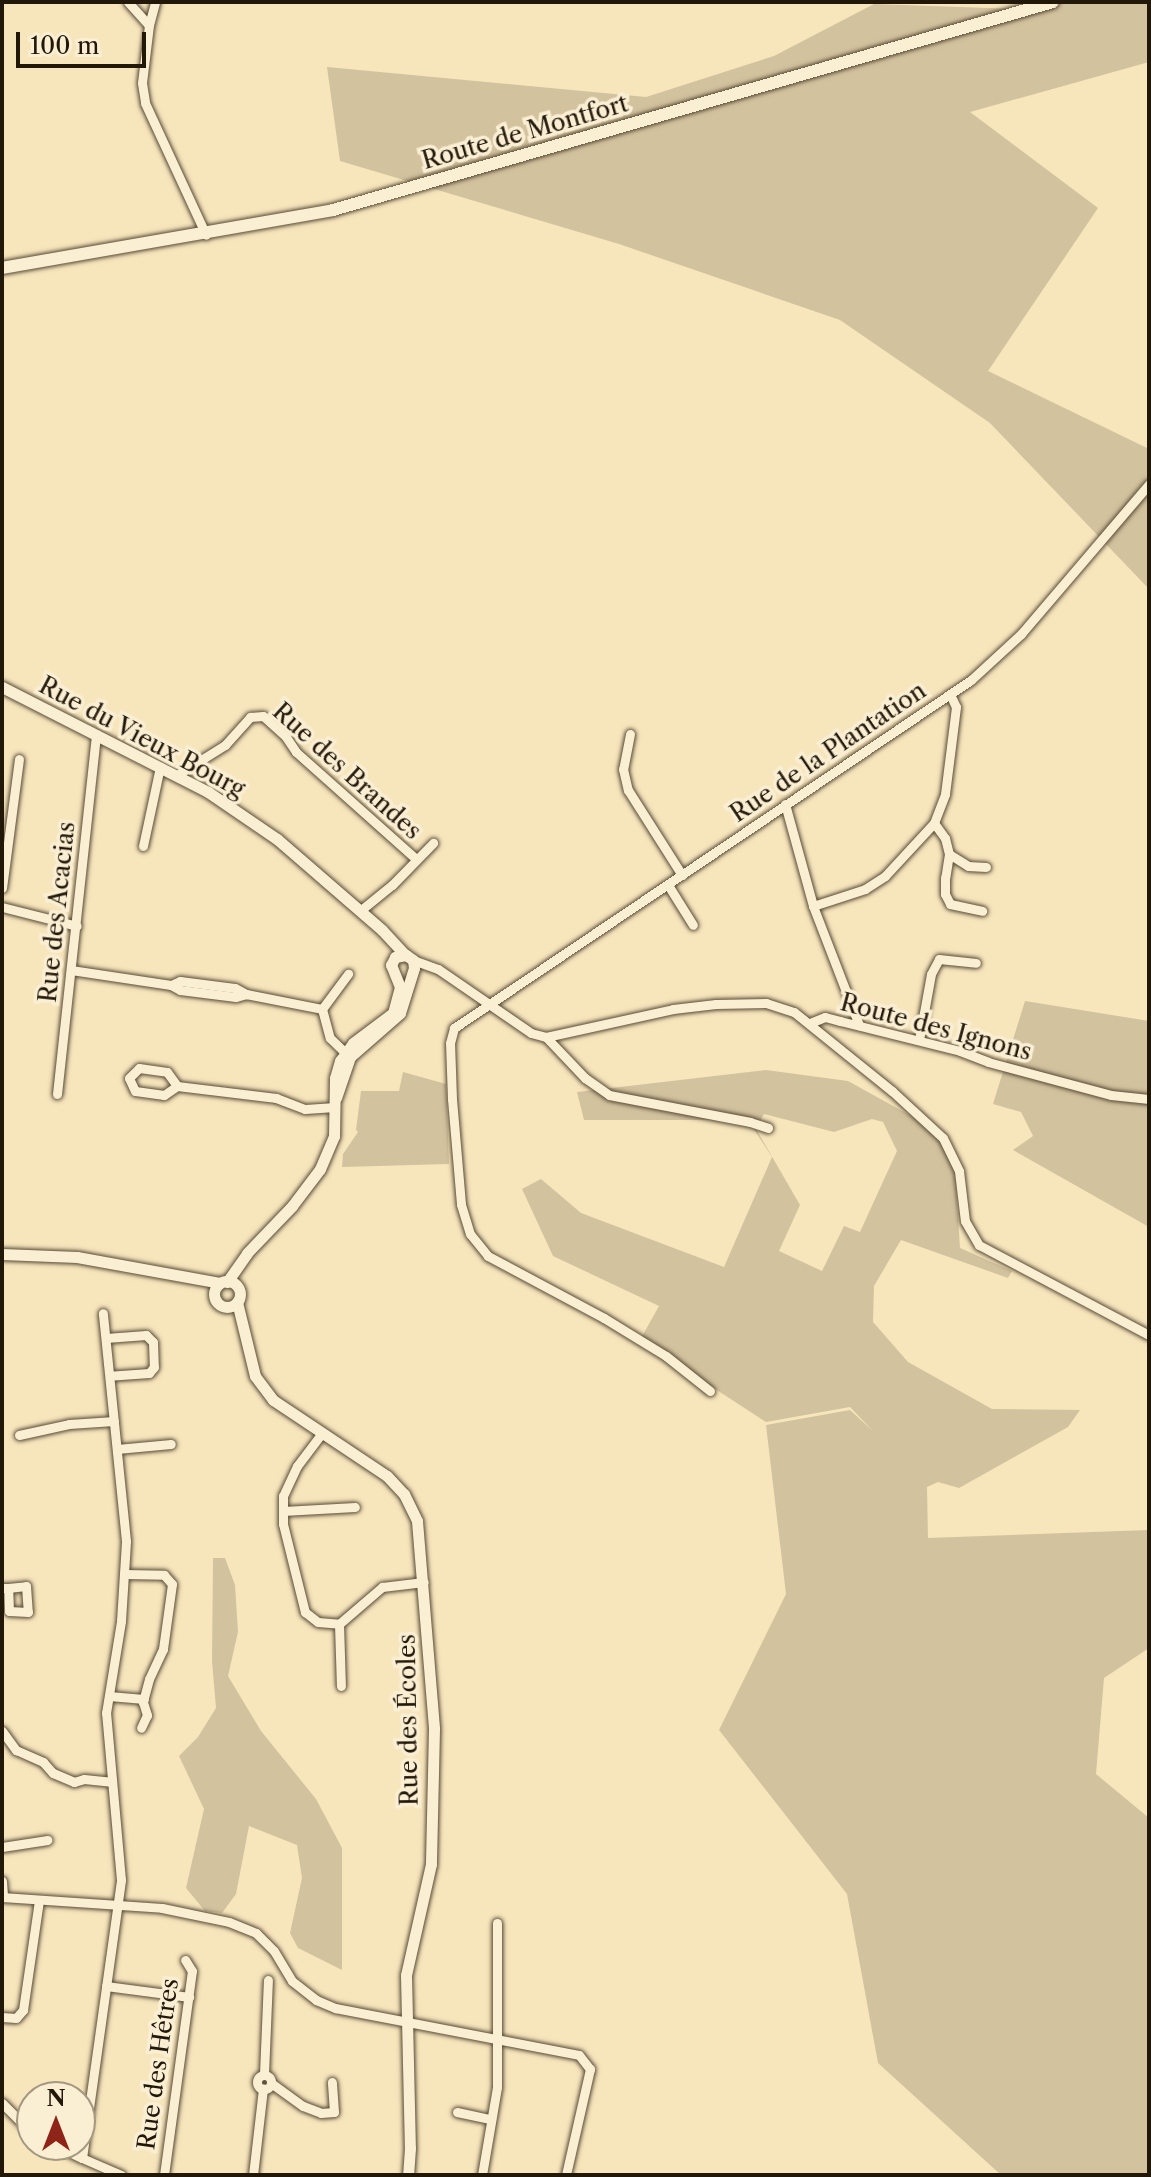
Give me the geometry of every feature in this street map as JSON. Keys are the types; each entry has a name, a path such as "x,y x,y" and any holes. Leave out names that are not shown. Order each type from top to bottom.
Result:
{"main road":[{"name":"Route de Montfort","path":"2,268 206,235 333,210 1053,2"}],"street":[{"path":"128,2 149,25"},
{"path":"155,2 142,83 145,103 206,235"},
{"name":"Rue de la Plantation","path":"710,1391 666,1356 604,1318 488,1256 470,1234 461,1204 450,1043 454,1028 987,667 1021,634 1149,484"},
{"name":"Rue du Vieux Bourg","path":"2,687 177,775 277,839 382,930 407,964"},
{"path":"813,906 865,889 885,876 934,823 947,779 956,707 950,694"},
{"name":"Rue des Brandes","path":"177,775 225,745 250,717 263,716 286,737 296,752 416,859"},
{"name":"Rue des Acacias","path":"57,1094 96,734"},
{"path":"630,734 623,769 628,790 682,875"},
{"path":"2,888 19,759"},
{"path":"143,846 160,767"},
{"path":"785,804 813,906 859,1025"},
{"path":"934,823 945,838 949,854 945,886 950,904 982,911"},
{"name":"Rue des Brandes","path":"361,910 433,843"},
{"path":"949,854 968,866 986,867"},
{"path":"668,885 693,925"},
{"path":"2,907 77,926"},
{"path":"919,1040 931,974 939,959 976,963"},
{"path":"396,976 407,964"},
{"path":"347,1055 397,1018 407,964"},
{"path":"214,1295 320,1169 334,1136 336,1103 347,1055 393,1013 400,993 391,968 407,964 429,966 531,1033 546,1037 585,1078 609,1095 768,1128"},
{"path":"71,970 171,985 180,981 235,988 246,994 322,1009"},
{"path":"322,1009 348,974"},
{"name":"Route des Ignons","path":"546,1037 673,1009 746,1001 781,1006 810,1023 825,1017 919,1040 1111,1095 1149,1099"},
{"path":"322,1009 330,1038 347,1055"},
{"path":"810,1023 943,1138 959,1171 965,1221 979,1245 1149,1335"},
{"path":"177,1086 167,1072 139,1068 129,1078 135,1091 164,1095 177,1086 276,1098 305,1109 336,1103"},
{"path":"231,1305 258,1240"},
{"path":"2,1254 77,1257 223,1282 239,1289"},
{"name":"Rue des Écoles","path":"184,1277 214,1295 216,1302 231,1305 255,1376 273,1400 387,1476 404,1494 417,1521 434,1729 431,1864 408,1959 408,2175"},
{"path":"93,2081 121,1880 106,1713 125,1574 126,1541 103,1313"},
{"path":"106,1338 146,1335 153,1342 154,1367 149,1373 110,1376"},
{"path":"19,1435 69,1424 114,1421"},
{"path":"322,1433 297,1466 283,1496 283,1524 305,1612 318,1622 339,1624 382,1587 424,1582"},
{"path":"117,1449 171,1444"},
{"path":"283,1511 355,1507"},
{"path":"125,1574 164,1575 172,1584 163,1649 155,1659 144,1699 147,1715 141,1728"},
{"path":"339,1624 341,1686"},
{"path":"109,1696 144,1699"},
{"path":"2,1731 16,1750 43,1762 53,1773 74,1782 84,1779 111,1782"},
{"path":"2,1847 47,1840"},
{"path":"2,1881 3,1897 193,1914 244,1926 266,1943 292,1981 316,2000 354,2013 407,2019 579,2055 586,2060 590,2069 566,2175"},
{"path":"2,2017 16,2018 23,2010 39,1900"},
{"path":"482,2175 497,2087 497,1923"},
{"name":"Rue des Hêtres","path":"164,2175 192,1971 185,1960"},
{"path":"268,1980 264,2074 257,2081 321,2113 334,2112 332,2082"},
{"path":"106,1986 189,1997"},
{"path":"253,2175 267,2086"},
{"path":"457,2112 491,2119"},
{"path":"89,2161 121,2175"}],"shaded area":[{"path":"1058,2 1149,2 1149,62 970,112 1098,208 988,371 1149,449 1149,589 990,423 840,320 619,244 340,161 327,67 646,97 774,56 874,4 1021,9"},
{"path":"1025,1001 1149,1021 1149,1227 1013,1150 1033,1136 1021,1112 993,1104"},
{"path":"766,1070 848,1081 913,1117 941,1139 955,1171 960,1248 1012,1271 1008,1278 901,1240 874,1286 873,1322 908,1362 992,1409 1080,1410 1068,1427 959,1488 938,1482 927,1487 928,1538 1149,1530 1149,1648 1104,1678 1096,1774 1149,1818 1149,2175 1001,2175 878,2063 847,1894 719,1730 786,1594 766,1425 850,1410 873,1431 850,1407 766,1422 640,1340 659,1306 553,1256 522,1189 541,1179 581,1213 724,1267 772,1157 748,1120 584,1120 577,1092","holes":["764,1114 834,1132 872,1119 883,1122 897,1151 860,1232 844,1226 822,1271 779,1251 800,1205 756,1129"]},
{"path":"403,1072 446,1084 449,1164 342,1167 343,1154 358,1132 361,1091 399,1091"},
{"path":"213,1558 225,1558 235,1585 238,1632 228,1676 261,1731 316,1799 342,1848 342,1970 298,1948 290,1933 302,1878 297,1845 249,1826 236,1894 222,1913 205,1911 186,1888 204,1809 179,1756 198,1737 216,1708 212,1661"}]}
